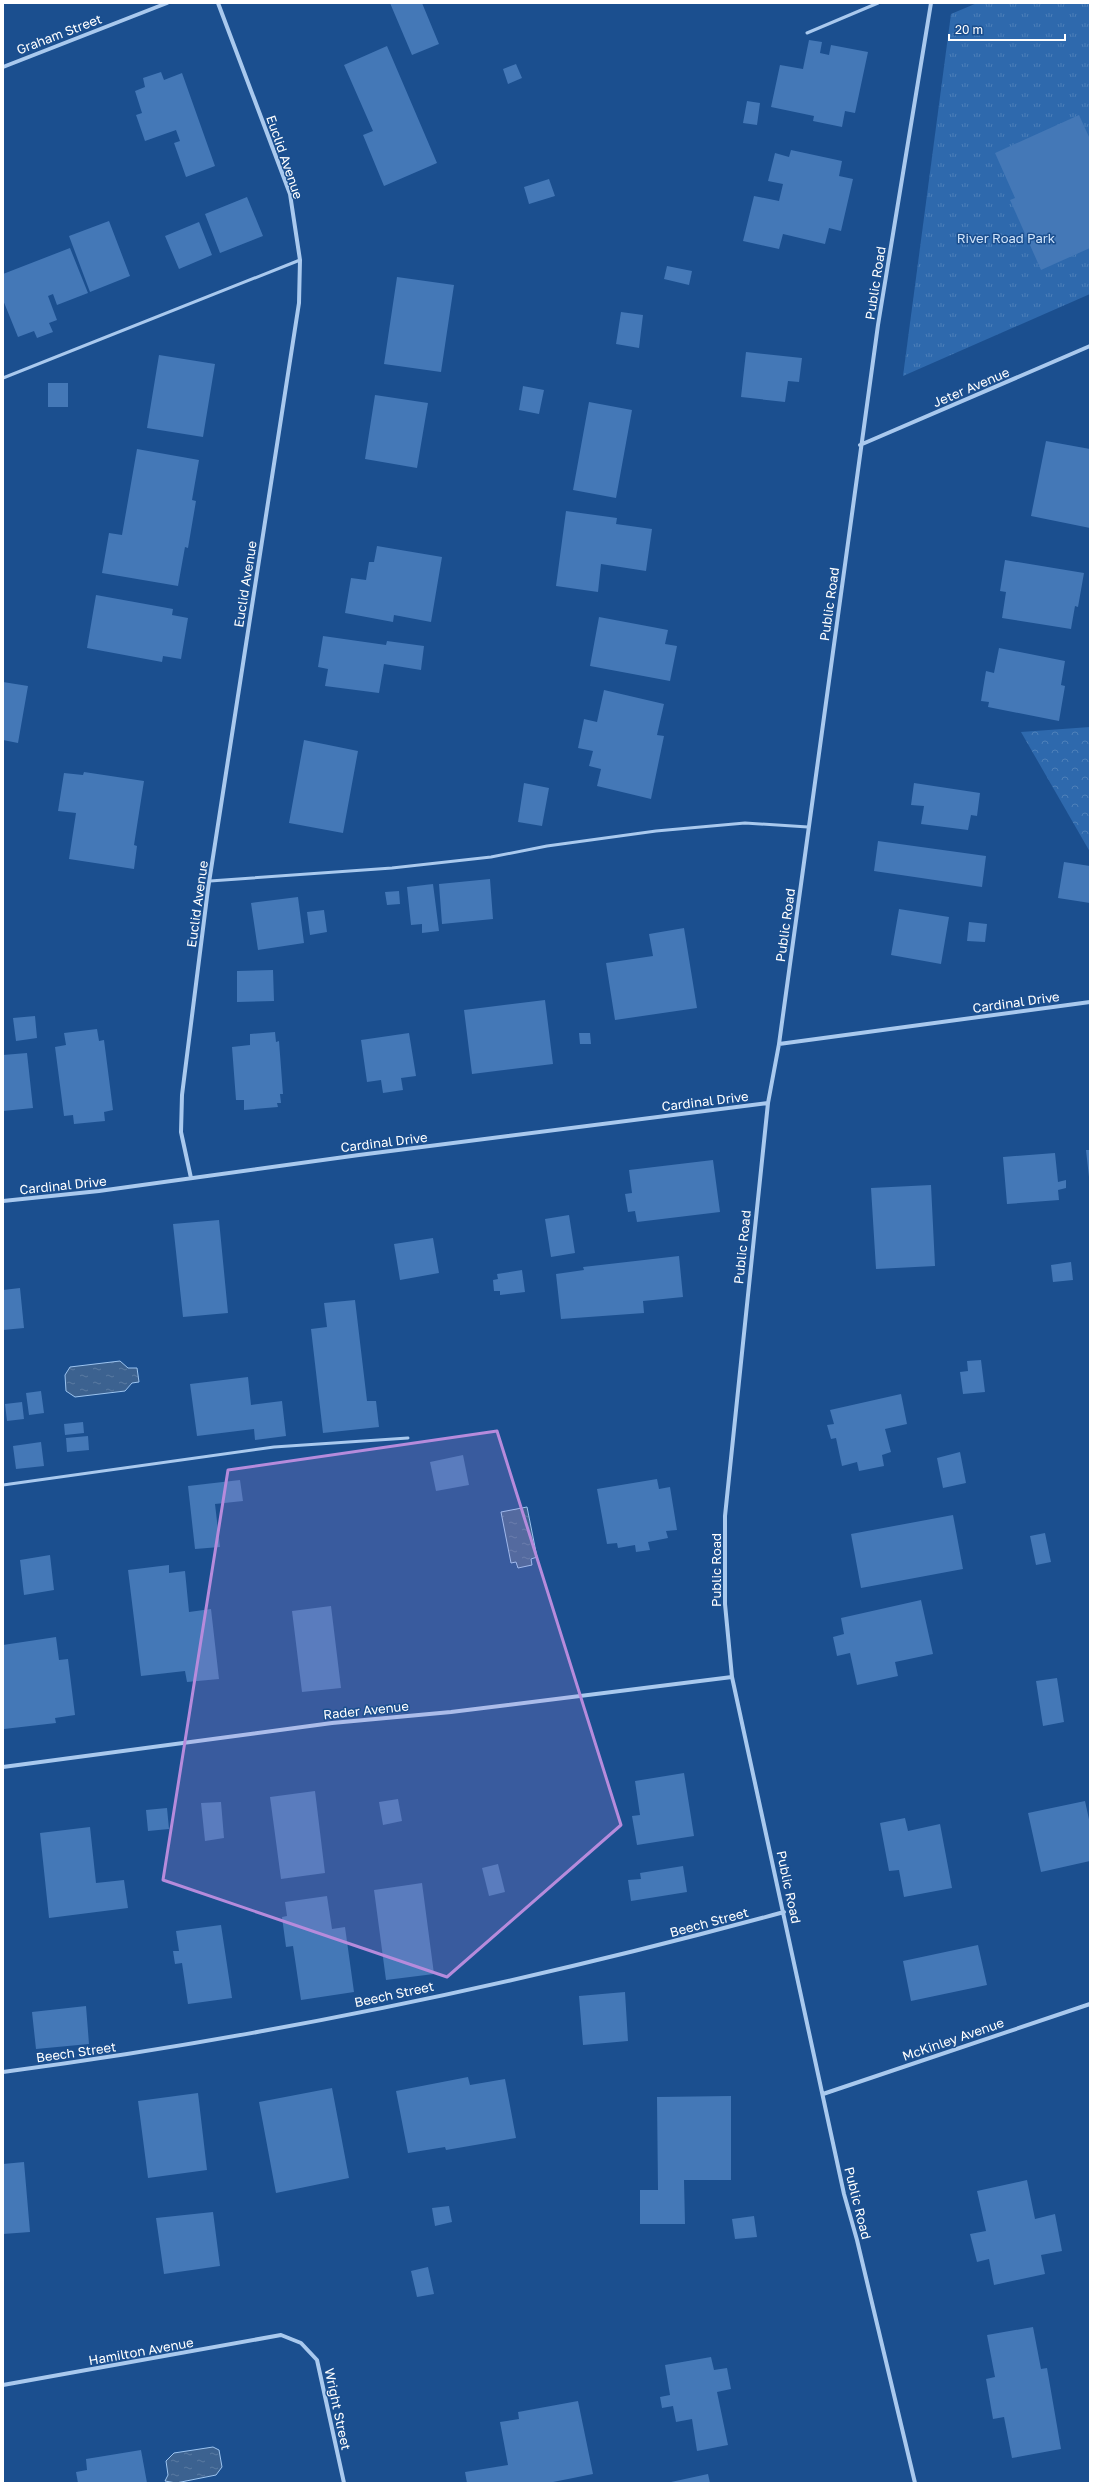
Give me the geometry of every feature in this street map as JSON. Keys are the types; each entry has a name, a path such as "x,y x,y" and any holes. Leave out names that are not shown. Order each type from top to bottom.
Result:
{"street":[{"name":"Graham Street","path":"3,67 167,3"},
{"name":"Euclid Avenue","path":"191,1178 181,1132 182,1095 210,881 299,303 300,260 290,194 218,3"},
{"name":"Public Road","path":"915,2483 857,2240 844,2194 732,1677 725,1604 726,1516 768,1103 779,1044 860,445 878,325 931,3"},
{"name":"Jeter Avenue","path":"860,445 1090,346"},
{"name":"Cardinal Drive","path":"779,1044 1090,1002"},
{"name":"Cardinal Drive","path":"3,1201 768,1103"},
{"name":"Rader Avenue","path":"3,1767 332,1724 459,1711 732,1677"},
{"name":"Beech Street","path":"3,2072 198,2044 334,2017 639,1951 784,1912"},
{"name":"McKinley Avenue","path":"823,2094 1090,2004"},
{"name":"Hamilton Avenue","path":"3,2384 281,2335"},
{"name":"Wright Street","path":"281,2335 301,2343 317,2360 344,2483"}],"lane":[{"path":"807,33 878,3"},
{"path":"3,378 300,260"},
{"path":"210,881 392,868 490,857 547,846 648,832 745,823 808,827"},
{"path":"3,1485 274,1447 408,1438"}],"highlighted area":[{"path":"497,1431 621,1825 447,1977 163,1880 228,1470"}],"green space":[{"name":"River Road Park","path":"977,3 1090,3 1090,294 903,376 951,14"},
{"path":"1090,727 1090,852 1021,732"}],"water":[{"path":"120,1361 128,1368 137,1368 139,1382 132,1383 125,1391 75,1397 66,1391 65,1375 70,1367"},
{"path":"527,1507 537,1557 531,1559 532,1565 518,1568 516,1562 511,1563 501,1512"},
{"path":"213,2447 219,2450 222,2467 216,2475 176,2483 165,2481 168,2475 166,2461 174,2453"}],"building":[{"path":"390,3 422,3 439,44 412,55"},
{"path":"809,40 822,42 820,53 829,55 831,45 868,52 855,113 845,111 842,127 813,121 814,116 771,107 780,65 803,69"},
{"path":"387,46 437,163 384,186 363,135 373,131 344,65"},
{"path":"516,64 522,78 508,84 503,69"},
{"path":"161,72 164,80 182,73 215,166 186,177 174,143 180,141 176,130 145,141 136,115 142,113 135,91 145,87 143,78"},
{"path":"747,101 760,103 757,125 743,123"},
{"path":"1079,115 1090,139 1090,248 1041,270 1010,200 1015,198 995,153"},
{"path":"791,150 842,161 839,176 853,179 841,231 829,228 825,244 783,234 779,249 743,241 754,196 779,201 783,184 768,181 775,153 789,157"},
{"path":"549,179 555,196 529,204 524,187"},
{"path":"247,197 263,236 220,253 205,214"},
{"path":"109,221 130,276 90,292 69,236"},
{"path":"199,222 212,255 179,269 165,236"},
{"path":"70,248 88,293 57,305 53,294 48,296 57,320 49,323 53,332 37,338 34,331 18,337 3,300 3,274"},
{"path":"667,266 692,271 689,285 664,279"},
{"path":"397,277 454,285 441,372 384,364"},
{"path":"621,312 643,315 639,348 616,344"},
{"path":"746,352 802,358 799,382 788,381 785,402 741,397"},
{"path":"159,355 215,364 203,437 147,428"},
{"path":"48,383 68,383 68,407 48,407"},
{"path":"523,386 544,390 539,414 519,410"},
{"path":"375,395 428,403 417,468 365,459"},
{"path":"589,402 632,410 616,498 573,490"},
{"path":"1046,441 1090,449 1090,528 1031,516"},
{"path":"137,449 199,460 192,500 196,501 188,548 185,547 178,586 102,573 109,533 122,535"},
{"path":"566,511 617,518 616,524 652,529 646,571 601,564 598,592 556,586"},
{"path":"377,546 442,557 431,622 394,615 393,622 345,613 351,578 366,580 369,562 374,562"},
{"path":"1005,560 1084,573 1078,607 1075,606 1071,629 1002,618 1006,592 1000,591"},
{"path":"96,595 173,609 172,615 188,618 181,659 163,656 162,662 87,648"},
{"path":"599,617 668,630 665,644 677,646 670,681 590,666"},
{"path":"323,636 386,645 387,641 424,646 421,670 384,664 379,693 325,686 328,669 318,667"},
{"path":"999,648 1065,661 1061,685 1065,686 1059,721 988,707 989,702 981,701 986,671 994,673"},
{"path":"3,682 28,686 18,743 3,740"},
{"path":"604,690 664,704 657,735 664,736 651,799 597,786 601,769 589,766 593,751 578,748 584,719 597,722"},
{"path":"304,740 358,751 343,833 289,823"},
{"path":"84,772 144,781 134,845 137,846 134,869 69,859 76,813 58,811 64,773 83,775"},
{"path":"524,783 549,788 542,826 518,822"},
{"path":"914,783 980,793 977,816 971,815 968,830 921,824 924,806 911,805"},
{"path":"878,841 986,856 982,887 874,871"},
{"path":"1064,862 1090,866 1090,903 1058,898"},
{"path":"490,879 493,919 442,924 439,884"},
{"path":"433,884 439,931 422,933 422,924 411,925 407,887"},
{"path":"399,891 400,904 387,905 385,892"},
{"path":"298,897 304,943 258,950 251,903"},
{"path":"899,909 949,917 941,964 891,955"},
{"path":"324,910 327,932 310,935 307,912"},
{"path":"969,922 987,924 985,942 967,941"},
{"path":"684,928 697,1008 615,1020 606,963 653,956 649,934"},
{"path":"273,970 274,1001 237,1002 237,971"},
{"path":"545,1000 553,1064 472,1074 464,1010"},
{"path":"35,1016 37,1038 16,1041 13,1018"},
{"path":"97,1029 99,1041 104,1040 113,1110 104,1112 105,1121 74,1124 73,1115 64,1116 55,1047 66,1045 64,1033"},
{"path":"275,1032 276,1042 279,1041 283,1094 280,1094 281,1103 277,1103 278,1107 244,1110 244,1100 236,1100 232,1047 250,1045 250,1034"},
{"path":"409,1033 416,1076 401,1078 403,1090 383,1093 381,1080 367,1082 361,1040"},
{"path":"579,1033 590,1033 591,1044 580,1044"},
{"path":"27,1053 33,1108 3,1111 3,1055"},
{"path":"1086,1150 1090,1150 1090,1177 1089,1177"},
{"path":"1055,1153 1058,1182 1066,1180 1066,1188 1058,1190 1059,1200 1007,1204 1003,1157"},
{"path":"713,1160 720,1212 637,1222 635,1211 628,1212 625,1194 632,1193 629,1170"},
{"path":"931,1185 935,1266 876,1269 871,1188"},
{"path":"569,1215 575,1253 551,1257 545,1219"},
{"path":"219,1220 228,1313 183,1317 173,1224"},
{"path":"433,1238 439,1273 400,1280 394,1244"},
{"path":"679,1256 683,1297 643,1301 644,1313 561,1319 556,1274 584,1270 583,1267"},
{"path":"1071,1262 1073,1280 1053,1282 1051,1265"},
{"path":"522,1270 525,1292 500,1295 500,1291 494,1291 493,1280 498,1279 497,1274"},
{"path":"20,1288 24,1328 3,1330 3,1290"},
{"path":"355,1300 367,1401 376,1401 379,1427 323,1433 311,1329 327,1327 324,1303"},
{"path":"981,1360 985,1392 963,1394 960,1372 968,1371 967,1361"},
{"path":"248,1377 251,1405 282,1401 286,1436 255,1440 254,1429 197,1436 190,1384"},
{"path":"41,1391 44,1413 29,1415 26,1393"},
{"path":"901,1394 907,1424 885,1429 891,1452 882,1455 884,1466 859,1471 857,1462 842,1466 836,1438 831,1439 827,1425 834,1424 830,1410"},
{"path":"22,1402 24,1419 7,1421 5,1404"},
{"path":"83,1422 84,1433 65,1435 64,1424"},
{"path":"88,1436 89,1450 67,1452 66,1438"},
{"path":"41,1442 44,1466 16,1469 13,1446"},
{"path":"960,1452 966,1483 943,1488 937,1458"},
{"path":"463,1455 469,1485 436,1491 430,1462"},
{"path":"657,1479 659,1489 670,1487 677,1530 666,1531 668,1538 648,1542 650,1550 636,1552 635,1545 618,1548 617,1543 607,1544 597,1489"},
{"path":"240,1480 243,1501 215,1504 220,1547 195,1549 188,1486"},
{"path":"953,1515 963,1569 861,1588 851,1534"},
{"path":"1045,1533 1051,1562 1036,1565 1030,1536"},
{"path":"50,1555 54,1590 24,1595 20,1560"},
{"path":"169,1565 169,1573 185,1571 189,1612 211,1609 219,1679 187,1682 185,1671 141,1676 128,1570"},
{"path":"921,1600 933,1654 895,1662 898,1676 857,1685 850,1653 837,1656 833,1637 844,1634 841,1618"},
{"path":"331,1606 341,1688 302,1692 292,1611"},
{"path":"56,1637 59,1660 68,1659 75,1715 55,1718 56,1723 4,1729 3,1645"},
{"path":"1057,1678 1064,1722 1043,1726 1036,1681"},
{"path":"684,1773 694,1836 637,1845 632,1816 640,1815 635,1781"},
{"path":"315,1791 325,1873 281,1879 270,1797"},
{"path":"398,1799 402,1821 383,1825 379,1802"},
{"path":"1085,1801 1090,1824 1090,1861 1041,1872 1028,1813"},
{"path":"221,1802 224,1838 205,1841 201,1803"},
{"path":"167,1808 169,1829 148,1831 146,1810"},
{"path":"905,1818 908,1831 940,1824 952,1888 904,1897 899,1870 889,1871 880,1823"},
{"path":"90,1827 96,1883 124,1880 128,1908 49,1918 40,1833"},
{"path":"498,1864 505,1892 489,1896 482,1868"},
{"path":"683,1866 687,1892 631,1901 628,1880 641,1879 640,1873"},
{"path":"422,1883 434,1974 386,1980 374,1890"},
{"path":"327,1896 332,1929 345,1927 354,1992 301,2000 293,1946 286,1947 282,1917 287,1916 285,1902"},
{"path":"221,1925 232,1998 188,2004 182,1963 175,1964 173,1951 179,1951 176,1931"},
{"path":"978,1945 987,1985 911,2001 903,1961"},
{"path":"625,1992 628,2041 583,2045 579,1996"},
{"path":"86,2006 89,2044 36,2049 32,2012"},
{"path":"468,2077 470,2085 505,2079 516,2138 446,2150 445,2147 408,2153 396,2091"},
{"path":"332,2088 349,2178 276,2193 259,2102"},
{"path":"198,2093 207,2170 148,2178 138,2101"},
{"path":"731,2096 731,2180 684,2180 685,2224 640,2224 640,2190 658,2190 657,2097"},
{"path":"24,2162 30,2232 3,2234 3,2164"},
{"path":"1027,2180 1035,2219 1055,2214 1062,2251 1041,2255 1045,2274 994,2285 989,2259 977,2262 970,2234 986,2231 977,2191"},
{"path":"449,2206 452,2222 435,2226 432,2208"},
{"path":"213,2212 220,2266 164,2274 156,2218"},
{"path":"754,2216 757,2237 735,2239 732,2219"},
{"path":"428,2267 434,2294 417,2297 411,2271"},
{"path":"1033,2327 1041,2369 1047,2368 1061,2449 1012,2458 1004,2417 993,2419 986,2379 995,2377 987,2335"},
{"path":"711,2357 714,2370 727,2368 731,2389 717,2392 728,2445 697,2451 692,2419 676,2422 673,2406 662,2408 660,2397 670,2395 665,2365"},
{"path":"578,2401 593,2474 548,2483 467,2483 465,2472 508,2465 500,2422 519,2419 518,2412"},
{"path":"141,2450 147,2483 78,2483 76,2472 87,2470 86,2459"},
{"path":"708,2474 710,2483 671,2483 671,2482"}]}
